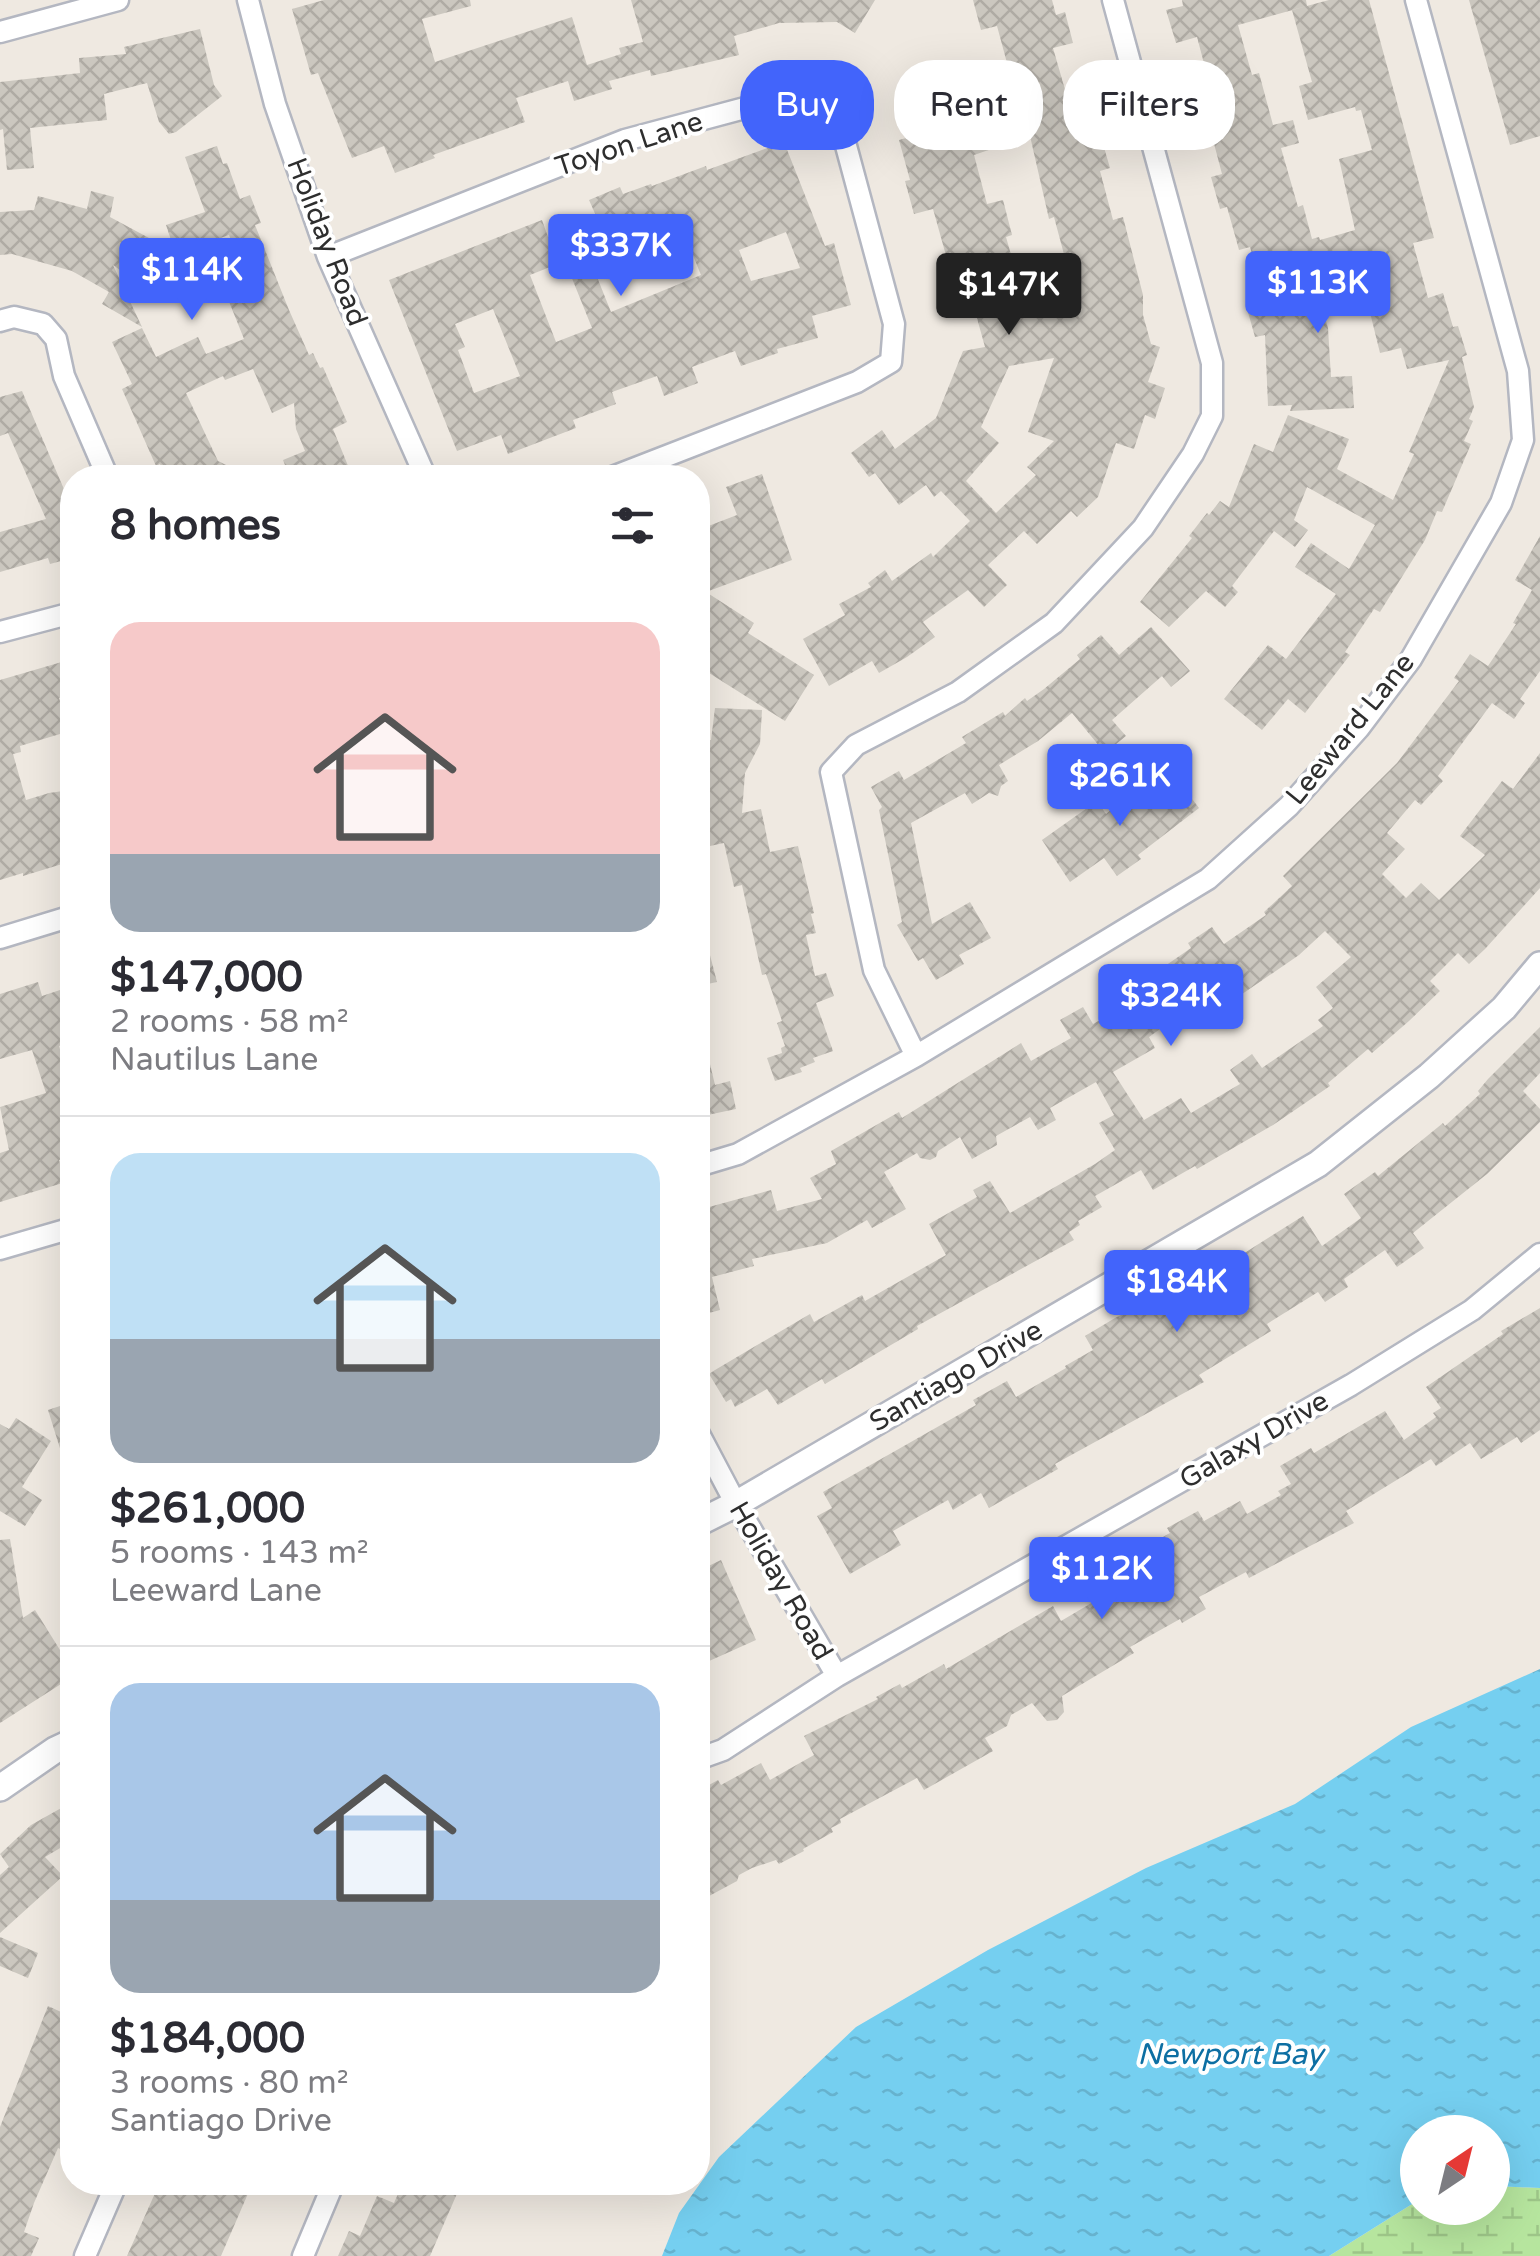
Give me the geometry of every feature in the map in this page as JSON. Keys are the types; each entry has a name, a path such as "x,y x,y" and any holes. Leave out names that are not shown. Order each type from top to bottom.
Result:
{"street":[{"path":"0,32 118,0"},
{"name":"Holiday Road","path":"248,0 276,104 328,256 420,465"},
{"path":"916,1056 874,970 831,772 856,745 958,692 1054,623 1143,528 1193,454 1212,416 1212,363 1113,0"},
{"name":"Leeward Lane","path":"710,1162 738,1154 916,1056 1208,879 1289,806 1359,728 1411,659 1501,503 1523,440 1518,370 1416,0"},
{"name":"Toyon Lane","path":"328,256 625,140 776,100 824,96 845,142 894,324 891,362 858,382 644,465"},
{"path":"0,321 14,318 44,324 56,339 64,376 102,465"},
{"path":"0,632 60,617"},
{"path":"0,938 60,920"},
{"name":"Santiago Drive","path":"710,1517 1318,1164 1429,1076 1504,1008 1540,965"},
{"path":"0,1249 60,1232"},
{"name":"Galaxy Drive","path":"710,1754 837,1676 1351,1385 1472,1310 1540,1254"},
{"name":"Holiday Road","path":"710,1455 837,1676"},
{"path":"0,1788 60,1748"},
{"path":"85,2256 111,2195"},
{"path":"303,2256 329,2195"}],"green space":[{"path":"1510,2187 1540,2188 1540,2256 1329,2256 1400,2212 1400,2225 1510,2225"}],"water":[{"name":"Newport Bay","path":"1540,1669 1540,2188 1510,2187 1510,2115 1400,2115 1400,2212 1329,2256 662,2256 679,2213 692,2195 710,2195 710,2170 719,2157 856,2027 988,1950 1146,1868 1295,1804 1411,1727"}],"building":[{"path":"324,0 470,0 471,6 422,19 435,62 572,17 587,65 621,54 619,48 643,42 631,0 875,0 855,33 837,22 779,23 734,36 739,55 651,76 650,70 609,81 612,89 574,101 568,81 516,98 525,122 395,173 384,146 352,158 318,73 311,75 292,9"},
{"path":"973,0 1052,0 1056,15 1065,12 1073,43 1053,48 1063,83 1063,150 1105,150 1110,168 1100,171 1113,220 1123,217 1151,344 1160,347 1148,382 1165,388 1155,419 1145,415 1134,449 1116,443 1098,497 1077,517 1071,511 1037,544 1024,531 988,565 1007,585 984,607 968,590 923,622 935,637 907,657 879,673 872,661 829,686 803,639 845,615 839,604 871,587 868,583 885,570 892,581 931,553 933,557 970,521 941,491 934,497 926,485 899,505 875,473 869,477 851,453 882,430 895,449 936,418 963,351 985,347 968,286 947,292 938,262 947,259 933,209 914,214 902,150 989,150 974,155 987,204 1003,200 1012,235 1006,237 1020,286 1069,273 1054,217 1049,219 1033,150 1043,150 1043,60 1006,60 997,26 981,30","holes":["1054,358 1028,432 1054,441 1027,467 1036,475 996,513 966,481 999,443 981,427 1009,366"]},
{"path":"1182,0 1306,0 1307,6 1329,0 1369,0 1434,238 1413,243 1428,298 1443,293 1453,327 1458,326 1467,355 1462,357 1474,407 1464,441 1471,444 1442,512 1437,511 1425,540 1380,612 1374,609 1345,652 1350,655 1305,713 1288,699 1262,730 1224,699 1268,645 1286,659 1336,594 1295,567 1311,543 1349,569 1375,525 1307,487 1294,520 1308,530 1295,547 1274,531 1232,586 1238,592 1225,607 1206,591 1169,627 1140,602 1192,538 1189,536 1207,513 1220,501 1229,507 1254,444 1273,452 1288,415 1349,439 1337,469 1393,500 1449,360 1407,369 1401,348 1380,353 1358,264 1313,276 1328,328 1331,377 1352,376 1354,408 1290,411 1292,405 1268,406 1265,335 1255,337 1246,305 1265,299 1250,247 1239,250 1227,207 1220,209 1211,177 1222,174 1216,150 1235,150 1235,60 1203,60 1197,37 1176,43 1166,10 1183,6","holes":["1292,10 1312,82 1299,86 1308,120 1355,107 1356,111 1361,110 1372,150 1339,159 1355,230 1320,240 1312,239 1303,205 1298,207 1281,148 1299,143 1293,120 1273,125 1259,73 1252,75 1238,25"]},
{"path":"1469,0 1540,0 1540,136 1510,145"},
{"path":"200,29 214,85 222,96 176,132 169,134 159,122 147,83 104,94 107,120 30,128 34,168 7,170 3,129 0,130 0,82 80,73 79,58 126,54 124,47"},
{"path":"217,146 240,199 250,195 261,223 255,225 289,310 309,355 313,353 320,368 323,367 347,422 333,429 348,465 285,465 283,460 305,451 296,429 294,403 272,413 253,369 225,380 223,376 186,393 218,461 226,465 156,465 122,389 132,384 112,342 142,328 156,357 198,337 206,354 244,339 226,294 249,285 229,235 178,253 153,294 113,265 142,327 102,304 109,292 72,271 12,254 0,255 0,212 34,210 38,196 87,209 91,191 114,197 110,217 175,252 166,225 205,212 185,157"},
{"path":"762,150 787,150 825,246 834,243 851,305 812,316 818,338 777,349 778,353 741,366 735,351 692,367 698,383 664,396 657,376 612,392 616,404 573,420 576,428 508,454 501,435 457,451 389,280 542,220 548,237 597,218 589,200 620,187 623,194 652,186 706,166 707,170","holes":["677,216 701,275 611,312 595,272 646,251 638,231","786,232 800,268 751,281 739,250","565,261 592,328 556,342 530,275","493,309 520,376 474,393 458,350 465,347 455,324"]},
{"path":"22,391 60,480 60,561 50,564 48,558 0,572 0,532 46,519 8,433 0,436 0,397"},
{"path":"762,474 792,560 710,591 710,525 737,515 726,487"},
{"path":"1540,536 1540,671 1520,699 1525,703 1514,719 1492,703 1438,776 1443,781 1421,805 1415,800 1387,833 1405,849 1382,874 1406,898 1421,883 1439,900 1485,855 1460,836 1502,781 1513,789 1540,753 1540,888 1485,949 1469,964 1458,953 1430,981 1440,991 1409,1021 1372,1053 1368,1049 1328,1083 1330,1086 1273,1125 1153,1190 1141,1170 1095,1196 1102,1207 1078,1221 1080,1225 1069,1232 1074,1240 917,1326 918,1329 825,1384 822,1379 778,1405 767,1389 735,1407 731,1399 726,1402 710,1373 810,1314 814,1322 862,1295 865,1301 946,1255 929,1224 977,1197 973,1190 990,1181 1010,1213 1095,1164 1115,1150 1099,1123 1114,1115 1096,1082 1050,1108 1056,1120 1038,1130 1030,1117 996,1136 997,1145 972,1159 960,1137 930,1160 917,1153 884,1172 906,1209 872,1228 867,1220 827,1243 752,1259 754,1266 712,1277 720,1310 710,1313 710,1207 771,1190 777,1211 822,1199 810,1178 836,1164 831,1151 899,1112 902,1118 1021,1043 1031,1061 1071,1038 1060,1020 1083,1007 1093,1024 1135,1000 1132,997 1152,983 1149,977 1191,948 1188,943 1212,927 1224,944 1266,915 1264,912 1292,886 1283,876 1397,763 1459,681 1454,678 1470,654 1488,666 1516,624 1513,623 1532,590 1515,580","holes":["1325,931 1351,957 1316,987 1333,1008 1318,1020 1323,1026 1262,1068 1252,1054 1230,1070 1240,1084 1191,1113 1181,1098 1144,1120 1113,1072 1155,1048 1149,1037 1167,1024 1187,1014 1192,1020 1225,998 1229,1003 1299,955"]},
{"path":"710,595 754,623 748,633 814,675 785,721 710,674"},
{"path":"1151,627 1190,671 1171,687 1162,676 1112,720 1126,736 1105,753 1072,713 1038,741 999,765 1008,781 1001,786 998,796 989,793 972,804 965,793 911,823 932,924 970,902 991,938 959,955 964,964 936,980 923,958 918,961 897,925 902,922 879,810 882,807 871,787 899,771 904,780 966,743 962,737 1003,712 1005,716 1025,698 1027,701 1044,689 1101,635 1119,655"},
{"path":"60,662 60,734 20,746 21,752 13,754 26,800 60,791 60,865 0,880 0,680"},
{"path":"715,708 762,710 760,744 745,773 742,813 761,809 770,852 798,846 814,913 811,914 816,933 806,935 815,976 826,973 834,996 816,1003 833,1051 813,1058 815,1062 800,1068 802,1072 775,1081 767,1058 782,1053 785,1046 777,1023 782,1021 766,974 762,975 742,885 734,887 724,843 710,846"},
{"path":"1173,774 1199,808 1117,876 1104,858 1070,882 1042,840 1097,801 1106,814 1141,786 1147,795"},
{"path":"710,955 717,982 710,983"},
{"path":"38,982 42,996 60,990 60,1184 0,1202 0,1153 9,1150 0,1107 46,1093 32,1050 0,1059 0,994"},
{"path":"1540,1027 1540,1073 1523,1091 1540,1109 1540,1122 1487,1174 1413,1233 1424,1248 1397,1267 1385,1250 1344,1279 1348,1287 1325,1302 1318,1292 1267,1324 1271,1331 1199,1375 1204,1382 1055,1464 1058,1469 989,1508 981,1493 953,1510 948,1500 893,1531 901,1545 850,1574 817,1516 832,1508 823,1492 976,1405 973,1400 1007,1381 1016,1397 1066,1368 1093,1350 1085,1336 1115,1318 1153,1299 1156,1304 1189,1285 1197,1300 1244,1273 1235,1259 1303,1216 1322,1246 1361,1218 1344,1194 1375,1172 1378,1176 1443,1123 1445,1126 1480,1094 1478,1091 1488,1079"},
{"path":"710,1064 715,1085 730,1081 736,1109 710,1114"},
{"path":"1540,1308 1540,1430 1521,1443 1517,1437 1481,1459 1470,1443 1436,1466 1431,1459 1346,1511 1354,1523 1249,1578 1246,1572 1199,1597 1206,1609 1130,1647 1134,1653 1062,1696 1064,1712 1057,1720 1047,1721 1032,1703 1011,1715 1007,1726 985,1738 993,1751 924,1790 917,1778 840,1819 841,1823 831,1828 833,1832 804,1851 779,1864 776,1860 752,1868 710,1896 710,1784 718,1780 721,1785 761,1763 770,1780 814,1755 804,1736 900,1684 902,1688 944,1664 946,1669 1053,1606 1061,1621 1105,1595 1094,1576 1170,1533 1167,1528 1198,1511 1204,1521 1240,1501 1247,1514 1281,1495 1278,1491 1291,1484 1280,1466 1311,1448 1314,1453 1385,1411 1404,1440 1436,1417 1433,1413 1441,1408 1426,1387 1503,1334 1501,1331"},
{"path":"60,1406 60,1448 48,1410"},
{"path":"16,1418 51,1441 22,1487 42,1500 25,1526 0,1511 0,1424 9,1429"},
{"path":"10,1539 23,1618 35,1610 60,1650 60,1685 0,1723 0,1540"},
{"path":"721,1560 756,1640 710,1661 710,1565"},
{"path":"60,1809 60,1848 45,1857 60,1873 60,1879 0,1933 0,1875 9,1867 0,1854 31,1825"},
{"path":"0,1937 38,1953 28,1978 0,1966"},
{"path":"48,2006 60,2012 60,2149 24,2232 39,2238 31,2256 0,2256 0,2127"},
{"path":"154,2195 247,2195 221,2256 127,2256"},
{"path":"397,2195 456,2195 430,2256 338,2256 349,2231 360,2236 377,2196 394,2203"}]}
